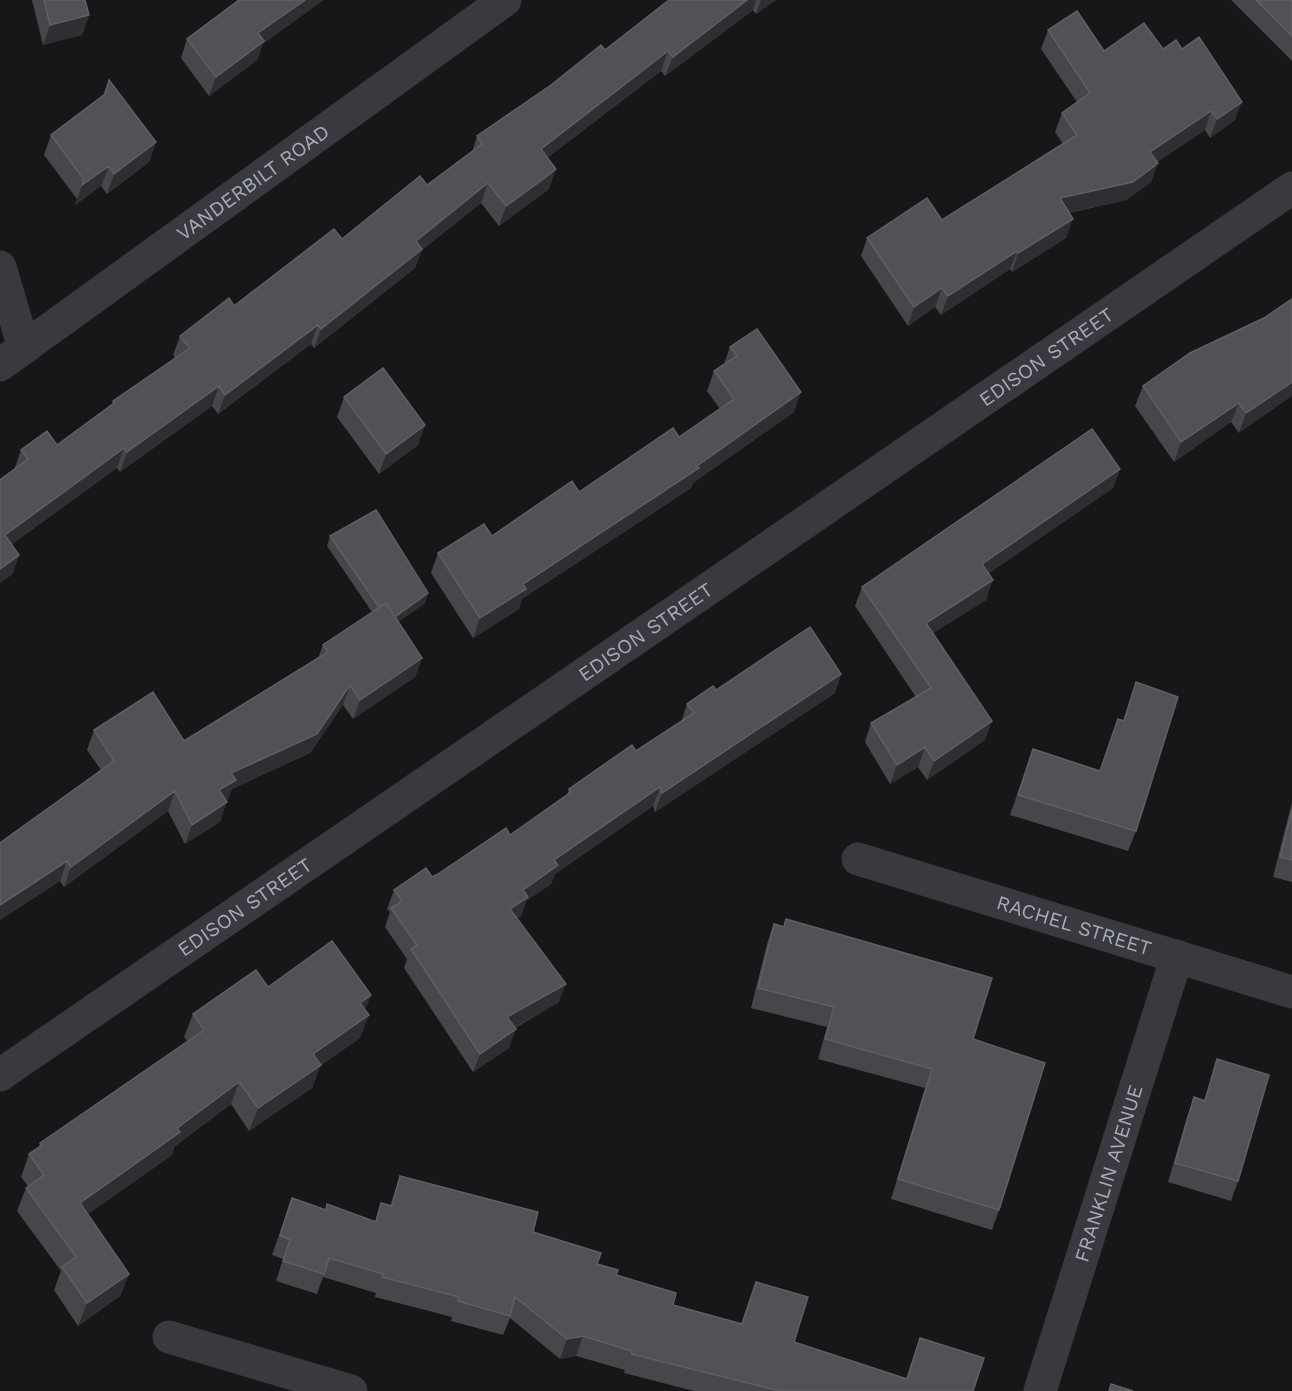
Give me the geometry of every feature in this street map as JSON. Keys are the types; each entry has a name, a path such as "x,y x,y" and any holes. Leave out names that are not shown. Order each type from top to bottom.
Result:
{"street":[{"name":"VANDERBILT ROAD","path":"12,357 505,0"},
{"name":"EDISON STREET","path":"0,1075 1292,188"},
{"path":"0,267 12,357"},
{"name":"RACHEL STREET","path":"858,859 1292,992"},
{"name":"FRANKLIN AVENUE","path":"1040,1391 1177,956"},
{"path":"169,1337 351,1391"}],"building":[{"path":"44,0 85,0 89,15 50,25"},
{"path":"239,0 305,0 258,33 264,41 216,77 187,39"},
{"path":"669,0 747,0 673,57 668,51 541,149 556,169 506,206 488,183 416,241 422,249 321,329 318,325 225,395 219,386 127,452 124,448 5,535 19,555 0,569 0,480 28,459 21,450 47,431 57,445 114,403 113,401 190,348 180,336 229,298 234,306 334,229 342,239 420,176 427,185 482,144 477,136 551,85 601,45 605,50"},
{"path":"1256,0 1292,0 1292,36"},
{"path":"1077,11 1104,51 1144,23 1163,49 1176,40 1182,49 1199,37 1242,102 1217,119 1211,111 1150,152 1158,163 1133,182 1060,198 1073,219 1018,253 1017,251 948,296 942,288 914,307 867,238 927,198 942,220 1077,135 1062,113 1090,93 1048,30"},
{"path":"109,80 156,142 114,174 109,166 82,185 84,180 51,135 105,94"},
{"path":"1292,299 1292,382 1246,413 1239,403 1181,442 1143,386 1190,353 1264,318"},
{"path":"757,329 801,392 697,466 699,468 523,584 526,589 480,618 438,553 484,524 492,536 572,481 579,492 673,428 679,437 734,399 714,371 737,356 730,347"},
{"path":"383,368 425,425 386,454 344,397"},
{"path":"1092,429 1120,469 982,564 993,580 926,623 992,721 934,761 925,747 897,765 871,723 931,688 862,587"},
{"path":"376,510 428,593 395,617 386,603 379,607 330,536"},
{"path":"386,603 422,658 360,700 350,685 317,734 231,773 236,780 219,790 227,802 192,825 175,791 71,867 67,861 0,905 0,843 114,761 94,730 153,692 184,741 328,652 323,645"},
{"path":"810,627 841,674 662,793 660,787 554,860 558,865 523,890 528,897 510,909 566,984 507,1017 516,1029 480,1054 411,949 417,945 391,908 402,901 394,890 426,868 432,877 438,874 506,828 510,835 571,792 569,789 632,745 636,751 694,713 687,704 713,686 716,690"},
{"path":"1136,682 1178,697 1136,831 1018,795 1033,749 1100,771 1118,719 1124,721"},
{"path":"1292,810 1292,860 1280,857"},
{"path":"786,919 992,978 973,1039 1045,1063 999,1210 898,1179 932,1069 825,1039 834,1007 758,988 774,924 784,927"},
{"path":"332,941 371,995 360,1003 369,1015 313,1054 321,1065 258,1108 239,1082 177,1128 180,1132 80,1203 129,1274 87,1303 62,1267 76,1257 26,1188 44,1175 29,1154 42,1145 40,1143 204,1030 193,1014 256,970 268,987"},
{"path":"1217,1059 1269,1075 1238,1181 1175,1163 1194,1097 1205,1101"},
{"path":"400,1176 538,1212 533,1232 601,1253 597,1264 618,1270 616,1275 676,1293 673,1305 742,1324 756,1282 808,1297 794,1342 907,1379 920,1338 984,1358 973,1391 780,1391 631,1354 632,1351 583,1336 567,1339 515,1297 510,1316 458,1301 459,1297 382,1277 383,1274 329,1258 324,1274 283,1261 290,1240 280,1235 292,1198 326,1210 327,1204 376,1222 381,1203 392,1206"},
{"path":"1111,1384 1133,1391 1109,1391"}]}
